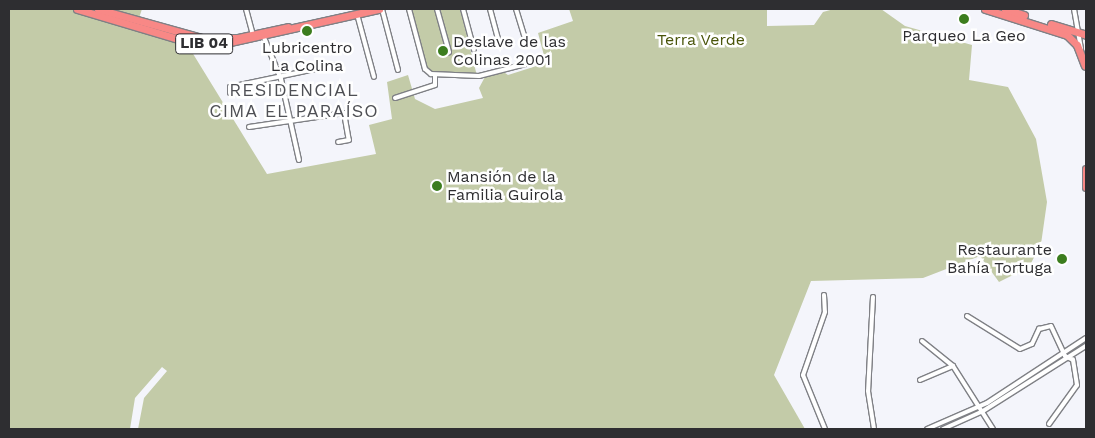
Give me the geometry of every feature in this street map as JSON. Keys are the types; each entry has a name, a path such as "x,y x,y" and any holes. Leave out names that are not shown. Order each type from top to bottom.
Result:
{"highway":[{"name":"LIB 04","path":"77,9 191,42 221,44 263,36 364,9"},
{"name":"LIB 04","path":"98,9 202,38 263,36"},
{"name":"LIB 04","path":"354,11 380,9"},
{"path":"985,9 1062,33 1076,44 1084,55 1086,67"},
{"path":"1005,9 1083,34"},
{"path":"1086,169 1086,187"}],"street":[{"path":"246,9 253,35"},
{"path":"380,9 398,70"},
{"path":"409,9 426,70 435,75 480,76 530,63"},
{"path":"437,9 449,52"},
{"path":"463,9 474,50"},
{"path":"490,9 498,38"},
{"path":"516,9 524,36"},
{"path":"1074,9 1083,34 1084,55"},
{"path":"354,11 374,77"},
{"path":"263,36 281,79 299,160"},
{"path":"230,93 230,87 281,79 334,65"},
{"path":"395,98 435,85 435,75"},
{"path":"249,127 344,113 349,140 338,142"},
{"path":"824,295 825,312 803,376 825,429"},
{"path":"873,297 868,391 874,429"},
{"path":"967,316 1020,349 1032,344 1039,329 1051,326 1067,358 1073,360"},
{"path":"927,429 980,406 1086,338"},
{"path":"922,341 953,366 993,429"},
{"path":"943,429 983,411 1086,346"},
{"path":"1048,424 1077,384 1073,355 1063,347"},
{"path":"920,380 953,366"}],"green space":[{"name":"Terra Verde","path":"9,9 73,9 187,44 267,174 376,154 369,125 392,119 387,82 408,75 415,99 435,109 483,98 479,88 486,75 502,71 508,75 546,63 538,33 573,21 569,9 767,9 767,26 814,25 823,12 834,9 881,9 905,26 972,45 969,80 1008,87 1036,139 1047,202 1041,244 1029,267 999,282 980,256 923,278 811,281 774,375 805,429 138,429 144,398 167,371 162,367 135,398 130,429 9,429"},
{"path":"106,9 142,9 139,18"},
{"path":"409,9 460,9 477,76 431,74 425,68"}],"place":[{"name":"Parqueo La Geo","path":"964,19"},
{"name":"Lubricentro La Colina","path":"307,31"},
{"name":"Deslave de las Colinas 2001","path":"443,51"},
{"name":"Mansión de la Familia Guirola","path":"437,186"},
{"name":"Restaurante Bahía Tortuga","path":"1062,259"}],"district":[{"name":"RESIDENCIAL CIMA EL PARAÍSO","path":"294,101"}]}
